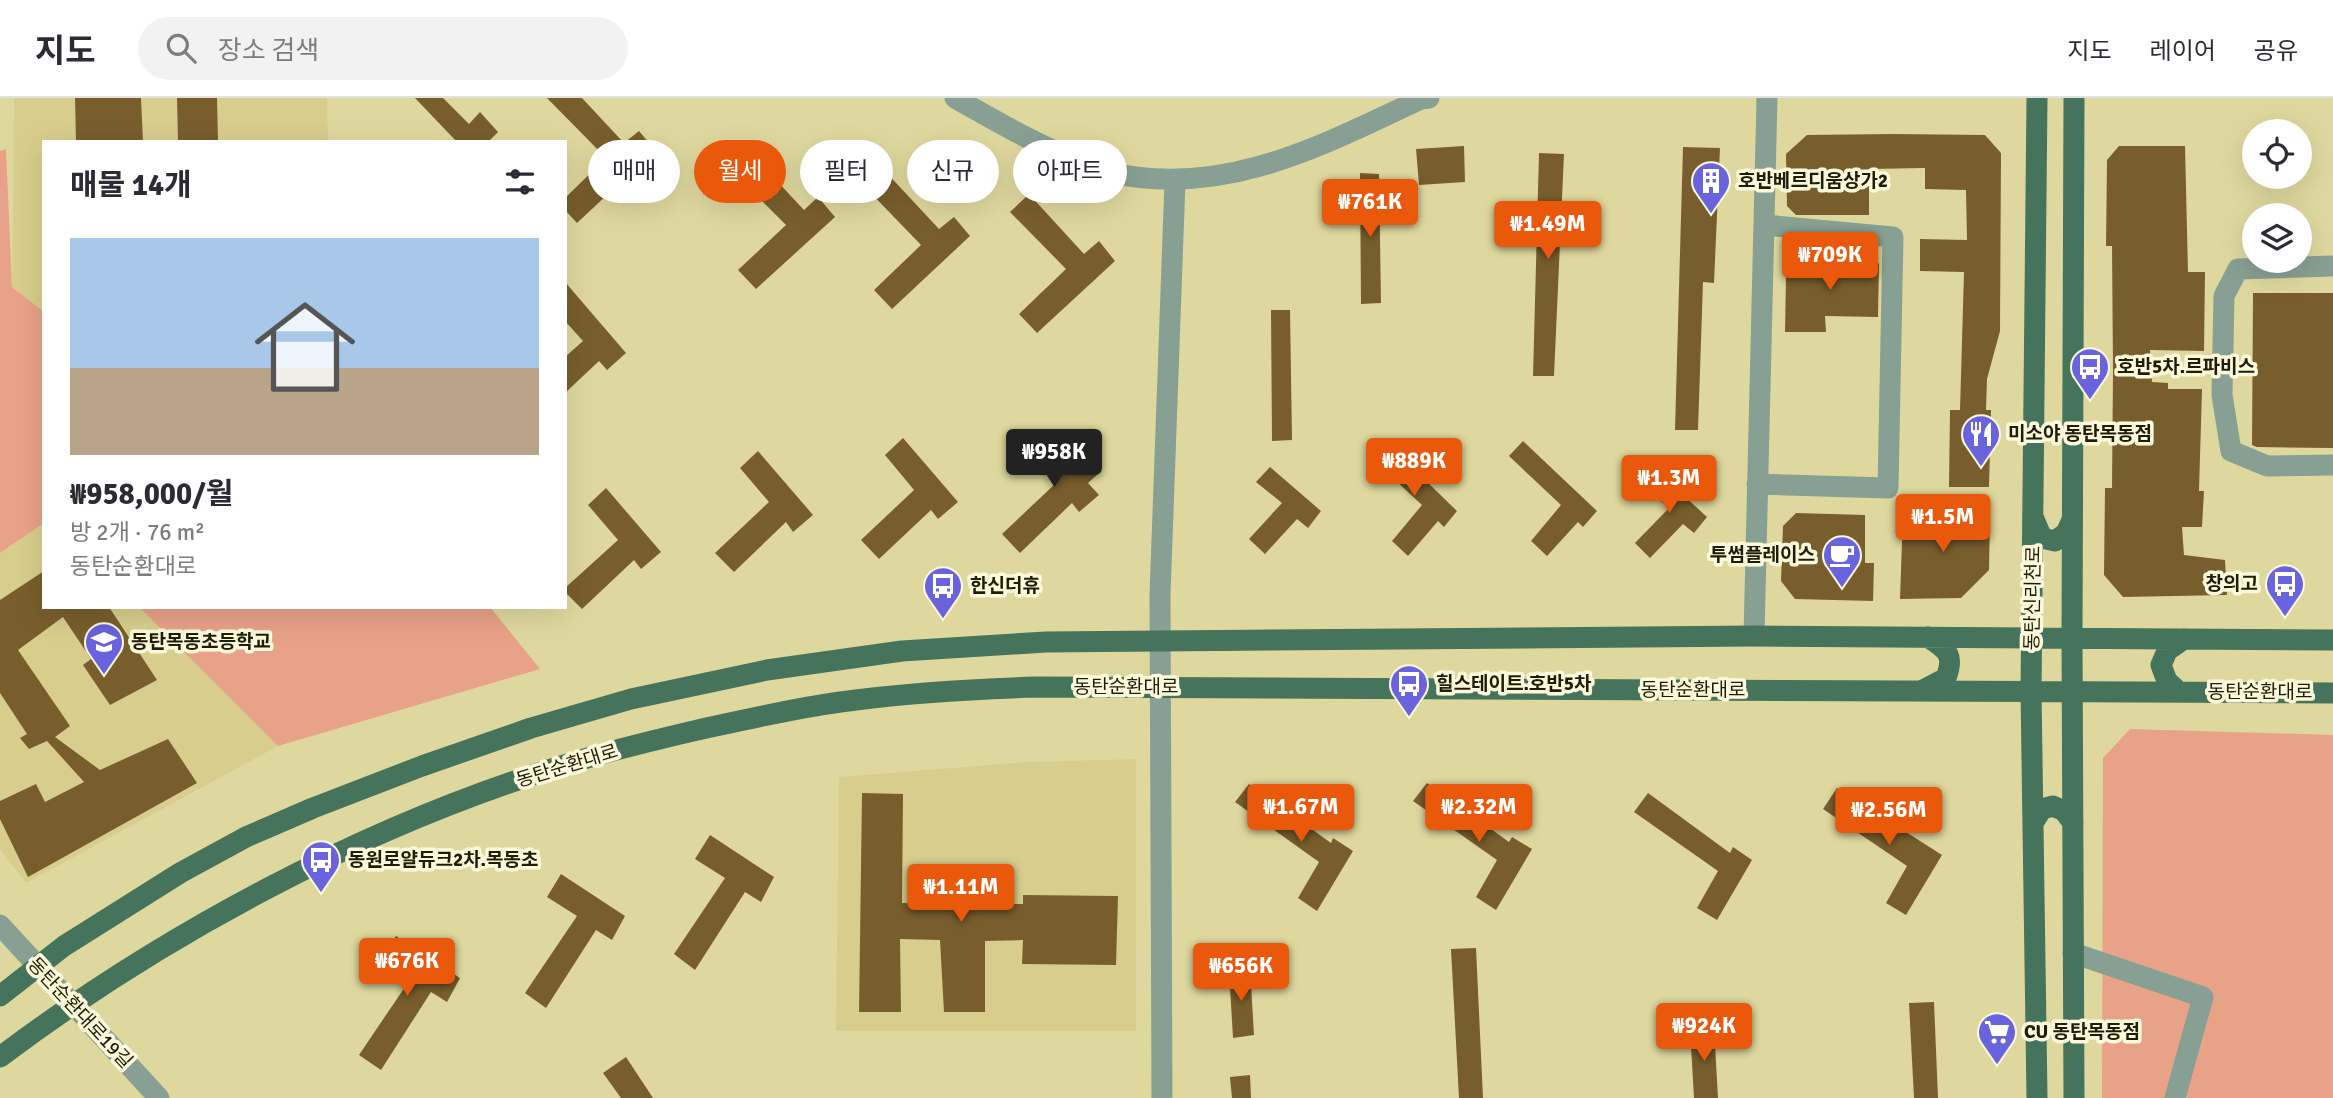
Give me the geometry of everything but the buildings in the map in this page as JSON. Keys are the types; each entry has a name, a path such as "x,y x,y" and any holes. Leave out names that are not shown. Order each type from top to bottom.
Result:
{"main road":[{"name":"동탄신리천로","path":"2037,98 2031,691 2037,1098"},
{"name":"동탄신리천로","path":"2074,98 2074,1098"},
{"path":"2034,519 2042,538 2055,541 2066,533 2072,520"},
{"path":"0,996 64,946 180,873 246,837 313,808 531,728 631,699 767,670 902,651 1046,642 1754,636 2333,640"},
{"path":"1921,691 1946,678 1951,664 1947,650 1928,637"},
{"path":"2179,692 2167,681 2161,665 2167,651 2184,639"},
{"name":"동탄순환대로","path":"0,1057 73,1004 169,944 322,861 375,836 561,766 634,745 724,724 857,700 996,688 2333,693"},
{"path":"2033,823 2042,809 2053,806 2064,811 2073,823"}],"street":[{"path":"955,98 1037,145 1107,172 1175,181 1222,176 1285,159 1421,99 1429,98"},
{"path":"1754,636 1767,98"},
{"path":"1161,1098 1159,642 1175,181"},
{"path":"1757,484 1888,488 1893,237 1765,225"},
{"path":"2333,266 2238,269 2224,296 2222,395 2231,451 2267,466 2333,465"},
{"name":"동탄순환대로19길","path":"1,926 159,1098"},
{"path":"2073,953 2203,997 2175,1098"}],"shaded area":[{"path":"14,98 327,98 328,140 42,140 42,310 12,287"},
{"path":"6,149 12,287 42,310 42,524 0,553 0,151"},
{"name":"동탄목동초등학교","path":"42,524 42,609 141,609 278,746 26,883 0,849 0,553"},
{"path":"141,609 492,609 540,669 278,746"},
{"path":"2130,729 2333,735 2333,1098 2102,1098 2103,758"},
{"path":"1136,759 1136,1031 836,1031 839,777 1028,762"}],"place":[{"name":"호반베르디움상가2","path":"1711,215"},
{"name":"호반5차.르파비스","path":"2090,401"},
{"name":"미소야 동탄목동점","path":"1981,468"},
{"name":"투썸플레이스","path":"1842,589"},
{"name":"창의고","path":"2285,618"},
{"name":"한신더휴","path":"943,620"},
{"name":"동탄목동초등학교","path":"104,676"},
{"name":"힐스테이트.호반5차","path":"1409,718"},
{"name":"동원로얄듀크2차.목동초","path":"321,894"},
{"name":"CU 동탄목동점","path":"1997,1066"}]}
